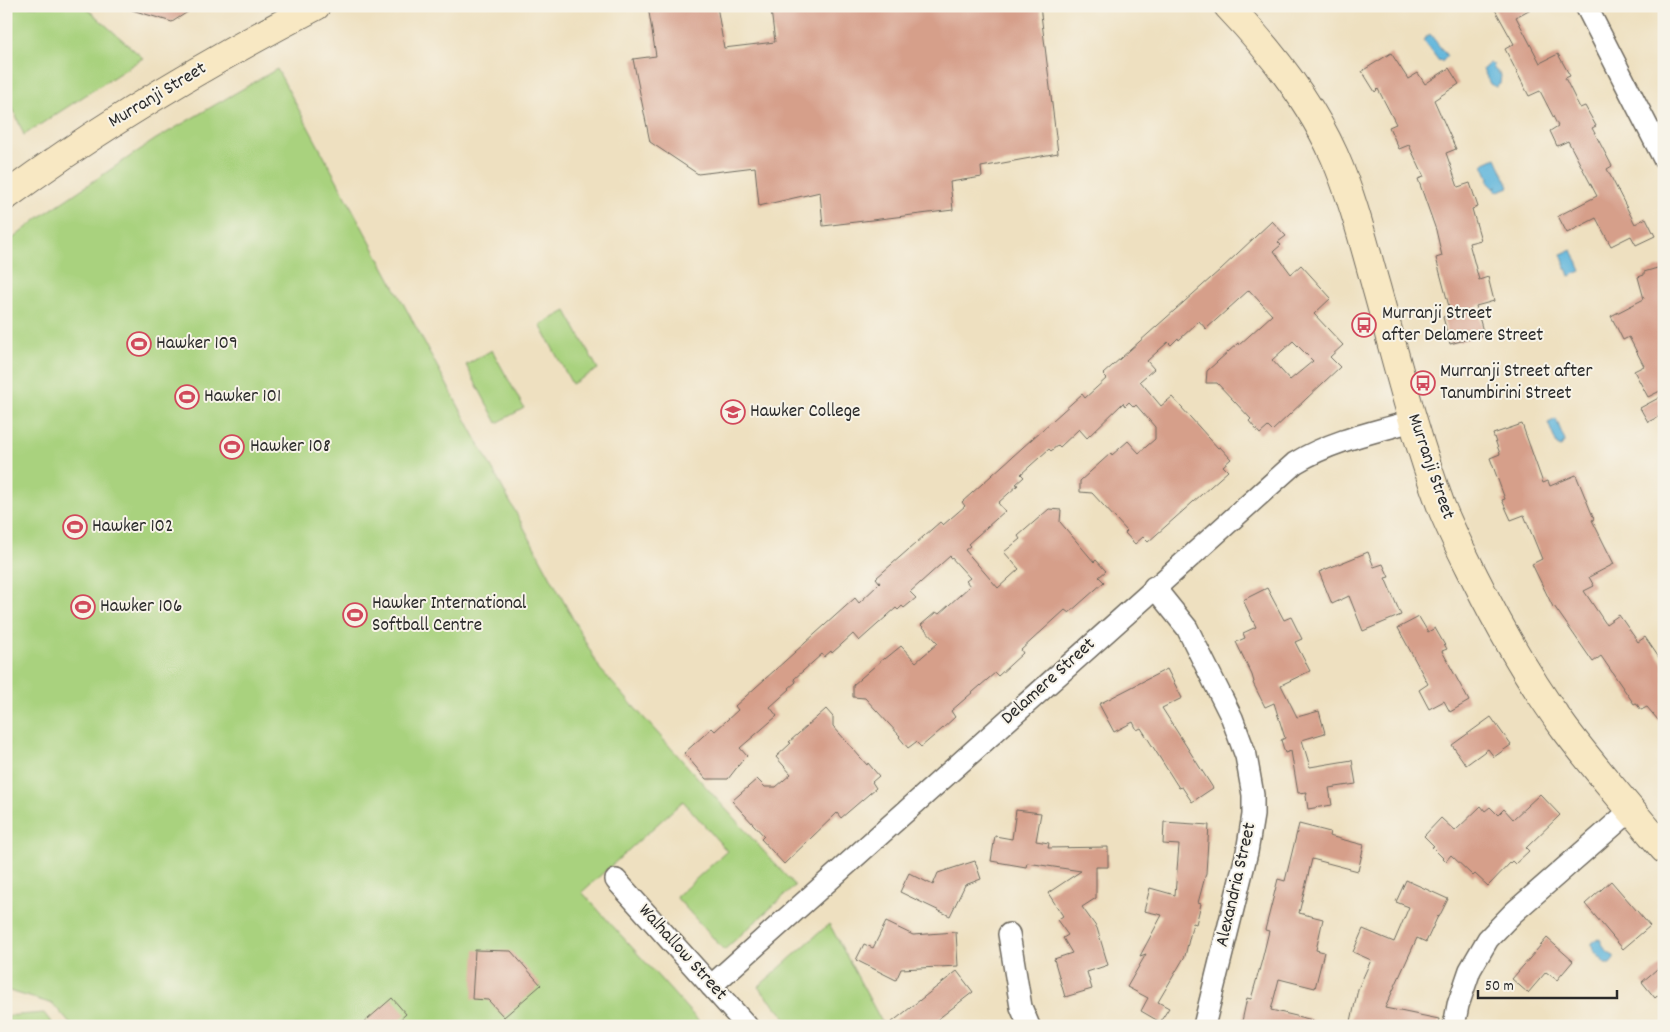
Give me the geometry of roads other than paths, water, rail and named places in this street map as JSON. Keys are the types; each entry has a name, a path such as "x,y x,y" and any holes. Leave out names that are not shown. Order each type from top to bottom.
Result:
{"street":[{"name":"Murranji Street","path":"6,196 128,112 170,86 316,6"},
{"name":"Murranji Street","path":"1228,6 1290,78 1321,129 1334,156 1356,210 1413,421 1441,505 1496,619 1517,656 1565,728 1664,849"},
{"path":"1586,6 1664,159"},
{"name":"Delamere Street","path":"711,986 1295,463 1309,454 1340,442 1413,421"},
{"name":"Alexandria Street","path":"1154,588 1187,628 1232,718 1246,756 1253,796 1253,815 1247,852 1204,1026"},
{"path":"1454,1026 1458,1005 1470,970 1488,939 1513,913 1631,810"},
{"name":"Walhallow Street","path":"616,880 748,1026"},
{"path":"1009,934 1021,1007 1029,1026"}],"water":[{"path":"1430,34 1447,56 1442,62 1439,61 1423,40"},
{"path":"1490,63 1493,64 1494,69 1501,75 1500,84 1496,87 1490,84 1483,69"},
{"path":"1496,158 1509,187 1496,192 1494,189 1497,187 1494,188 1488,182 1489,178 1483,164"},
{"path":"1572,250 1581,271 1569,276 1561,254"},
{"path":"1556,419 1565,441 1561,447 1557,445 1548,423"},
{"path":"1598,939 1601,940 1607,951 1614,956 1610,964 1606,964 1593,950 1592,943"}],"place":[{"name":"Murranji Street after Delamere Street","path":"1364,325"},
{"name":"Hawker 109","path":"139,344"},
{"name":"Murranji Street after Tanumbirini Street","path":"1423,383"},
{"name":"Hawker 101","path":"187,397"},
{"name":"Hawker College","path":"733,412"},
{"name":"Hawker 108","path":"232,447"},
{"name":"Hawker 102","path":"75,527"},
{"name":"Hawker 106","path":"83,607"},
{"name":"Hawker International Softball Centre","path":"355,615"}]}
